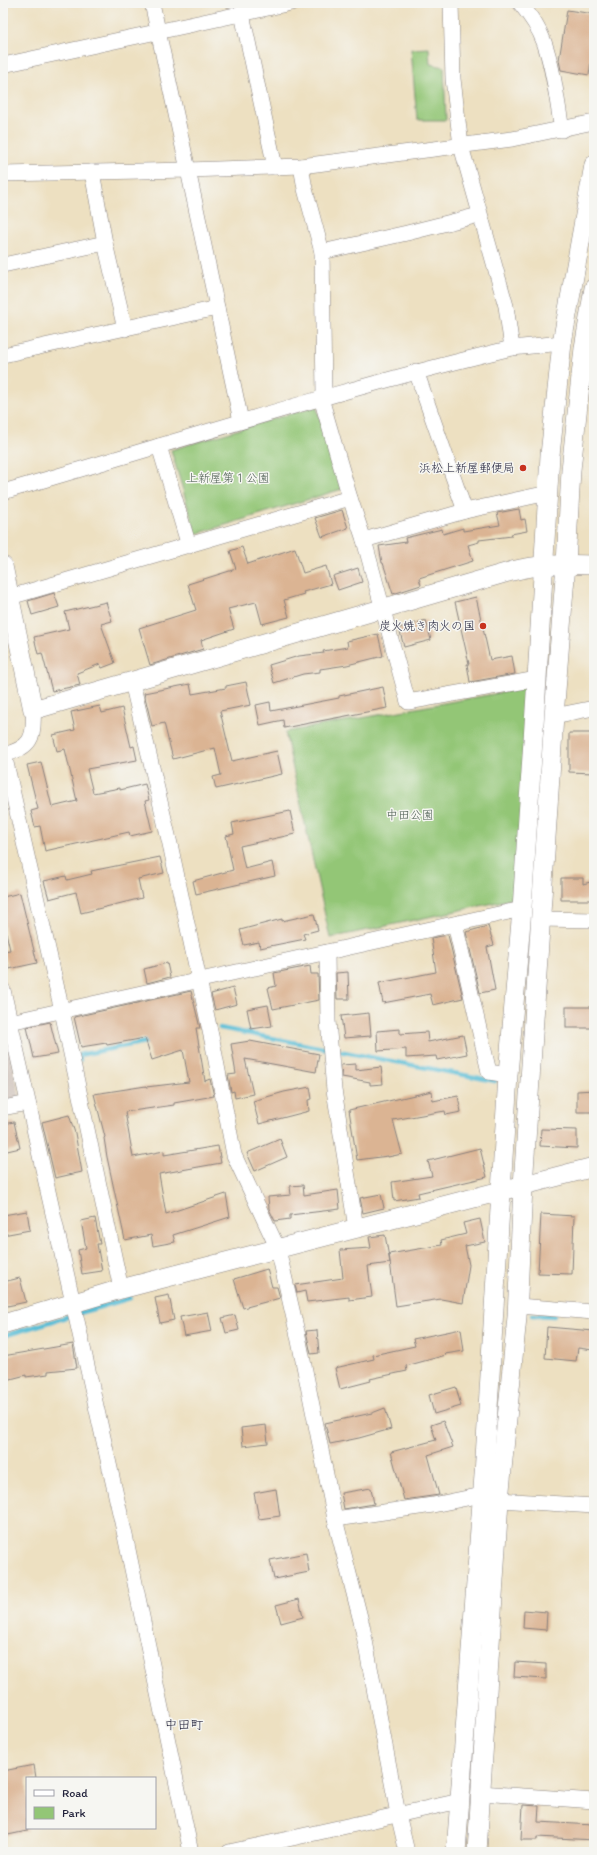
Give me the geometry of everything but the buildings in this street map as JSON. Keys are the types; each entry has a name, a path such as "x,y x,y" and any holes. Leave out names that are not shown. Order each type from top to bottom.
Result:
{"street":[{"path":"152,3 241,421"},
{"path":"3,65 242,14 262,6 291,3"},
{"path":"451,3 453,79 460,146 506,306 512,348"},
{"path":"520,3 528,13 544,42 553,79 562,130"},
{"path":"242,14 275,167"},
{"path":"3,174 301,166 512,139 562,130 594,122"},
{"path":"477,1852 481,1792 502,1191 508,1075 522,909 550,447 562,343 594,165"},
{"path":"301,166 305,189 322,252 323,397 350,498 384,608 408,702 537,680"},
{"path":"92,172 105,243 124,328"},
{"path":"322,252 480,215"},
{"path":"3,265 105,243"},
{"path":"456,1852 491,1497 518,1306 523,1186 554,716 566,564 571,470 589,347 594,288"},
{"path":"3,355 217,308"},
{"path":"3,492 241,421 416,371 512,348 562,343"},
{"path":"416,371 465,512"},
{"path":"159,446 189,546"},
{"path":"364,540 465,512 548,493"},
{"path":"10,597 350,498"},
{"path":"33,710 512,571 544,565 594,565"},
{"path":"3,566 33,710 34,731 29,742 20,749 4,755 62,1011 121,1289"},
{"path":"132,682 170,844 213,1045 234,1155 278,1249 298,1336 335,1519 362,1625 398,1814 407,1852"},
{"path":"554,716 594,708"},
{"path":"10,1022 522,909"},
{"path":"540,919 594,920"},
{"path":"455,924 489,1072 508,1075"},
{"path":"327,952 329,1039 334,1090 356,1228"},
{"path":"3,990 128,1548 191,1852"},
{"path":"3,1108 28,1103"},
{"path":"3,1324 121,1289 594,1167"},
{"path":"518,1306 594,1312"},
{"path":"335,1519 491,1497 594,1506"},
{"path":"481,1792 594,1800"},
{"path":"229,1852 460,1801"}],"shaded area":[{"path":"3,1020 21,1101 3,1104"}],"green space":[{"path":"429,48 430,64 444,67 446,120 417,120 411,49"},
{"name":"上新屋第１公園","path":"316,406 342,489 196,534 171,450"},
{"name":"中田公園","path":"532,687 517,898 330,938 285,732"}],"waterway":[{"path":"220,1028 495,1081"},
{"path":"80,1060 79,1055 151,1041"},
{"path":"3,1336 130,1298 129,1292"},
{"path":"532,1315 554,1316"}],"place":[{"name":"浜松上新屋郵便局","path":"523,468"},
{"name":"炭火焼き肉火の国","path":"483,626"}],"district":[{"name":"中田町","path":"184,1724"}]}
